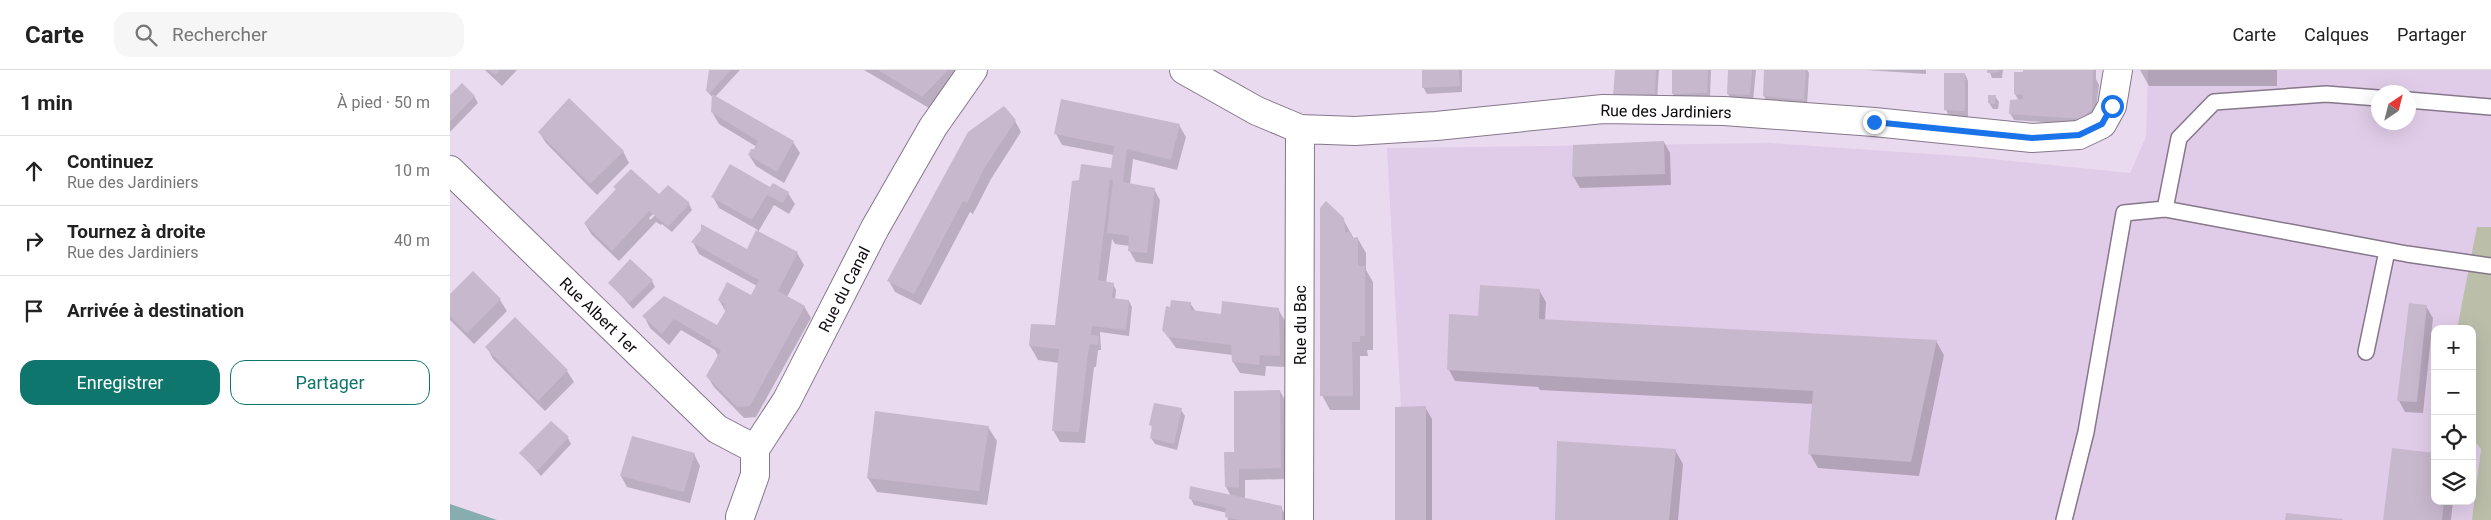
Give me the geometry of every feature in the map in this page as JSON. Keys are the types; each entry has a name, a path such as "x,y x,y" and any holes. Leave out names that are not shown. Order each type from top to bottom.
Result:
{"street":[{"name":"Rue du Canal","path":"755,449 787,400 875,228 933,126 973,70"},
{"name":"Rue des Jardiniers","path":"1184,70 1257,111 1300,130 1355,130 1436,126 1602,108 1724,111 1874,122 2032,138 2079,135 2102,124 2112,106 2118,70"},
{"name":"Rue du Bac","path":"1299,520 1300,130"},
{"name":"Rue Albert 1er","path":"450,170 717,429 755,449"},
{"path":"740,517 755,475 755,449"}],"lane":[{"path":"2165,209 2179,138 2214,102 2326,94 2371,97"},
{"path":"2416,101 2491,107"},
{"path":"2064,520 2086,432 2124,213 2165,209 2387,251 2491,266"},
{"path":"2366,352 2387,251"}],"shaded area":[{"path":"2148,70 2491,70 2491,520 1407,520 1387,148 1770,143 1973,157 2130,173 2146,137"},
{"path":"2477,227 2491,227 2491,520 2472,520 2474,505 2476,505 2481,449 2476,443 2476,325 2458,325"},
{"path":"450,504 497,520 450,520"}],"building":[{"path":"489,70 500,70 495,75"},
{"path":"709,70 731,70 710,93 706,91"},
{"path":"878,70 948,70 922,97"},
{"path":"1422,70 1459,70 1460,86 1422,88"},
{"path":"1615,70 1656,70 1655,94 1613,96"},
{"path":"1672,70 1708,70 1707,93 1672,94"},
{"path":"1728,70 1752,70 1750,95 1727,94"},
{"path":"1764,70 1806,70 1804,100 1763,96"},
{"path":"1987,70 2000,70 1999,72 1987,73"},
{"path":"2023,70 2093,70 2092,109 2081,119 2009,114 2010,100 2023,99 2023,95 2014,94 2014,72 2023,72"},
{"path":"1944,73 1965,73 1965,111 1944,110"},
{"path":"462,83 475,96 450,122 450,95"},
{"path":"712,94 794,141 777,172 748,155 758,141 711,112"},
{"path":"1988,95 1996,95 1995,104 1988,103"},
{"path":"569,98 624,151 590,184 538,132"},
{"path":"1061,99 1180,124 1171,160 1127,149 1123,182 1155,188 1147,253 1128,251 1129,236 1107,233 1113,181 1110,180 1098,280 1114,283 1112,298 1129,300 1126,330 1092,326 1091,335 1099,336 1098,345 1090,344 1088,353 1079,432 1052,431 1059,349 1029,346 1031,324 1055,325 1072,181 1079,180 1081,164 1111,168 1114,146 1054,134"},
{"path":"1004,106 1016,120 985,167 967,203 963,201 914,294 887,281 968,132"},
{"path":"1664,141 1665,174 1572,177 1573,145"},
{"path":"730,164 770,187 773,183 789,192 783,203 767,195 752,220 711,197"},
{"path":"631,169 659,194 668,185 690,203 668,227 649,211 612,251 584,223 616,189 613,187"},
{"path":"1326,201 1344,218 1345,232 1351,232 1352,238 1358,237 1358,266 1365,266 1365,336 1360,336 1360,342 1352,342 1353,396 1320,396 1320,208"},
{"path":"701,224 747,249 756,230 798,252 778,291 805,306 750,406 737,407 706,376 721,350 710,344 711,341 674,319 662,334 642,316 664,296 717,325 726,310 723,308 725,304 718,300 727,282 751,295 759,280 691,242 701,230"},
{"path":"630,259 653,280 629,303 608,283"},
{"path":"473,271 501,299 467,333 450,316 450,294"},
{"path":"1480,285 1540,289 1539,319 1937,340 1911,462 1808,454 1813,391 1447,370 1449,314 1478,316"},
{"path":"1171,300 1191,302 1191,310 1221,314 1222,301 1279,308 1280,356 1260,355 1259,365 1232,362 1231,345 1168,337 1162,330 1166,306 1170,307"},
{"path":"2409,303 2427,305 2417,402 2397,401"},
{"path":"515,317 568,370 538,401 485,347"},
{"path":"1280,390 1281,468 1239,469 1239,488 1225,487 1224,452 1234,452 1234,391"},
{"path":"1154,403 1182,408 1174,444 1150,438 1152,426 1149,425"},
{"path":"1426,406 1426,520 1395,520 1395,407"},
{"path":"875,411 989,426 979,491 867,478"},
{"path":"551,421 569,437 537,471 519,453"},
{"path":"632,436 695,453 684,492 620,476"},
{"path":"1557,441 1676,449 1669,520 1555,520"},
{"path":"2392,448 2431,453 2431,505 2444,505 2442,520 2383,520"},
{"path":"1190,486 1282,506 1282,520 1239,520 1225,517 1226,508 1189,499"},
{"path":"2286,513 2343,519 2343,520 2285,520"}],"route":[{"path":"1874,122 2032,138 2079,135 2102,124 2112,106"}]}
